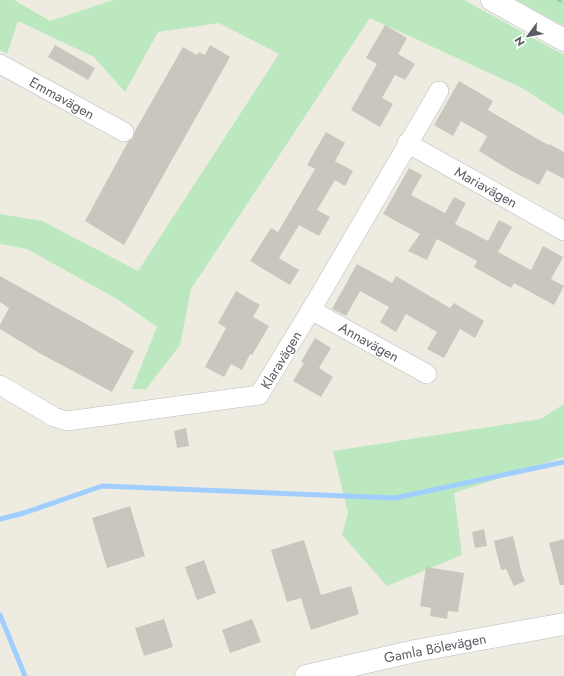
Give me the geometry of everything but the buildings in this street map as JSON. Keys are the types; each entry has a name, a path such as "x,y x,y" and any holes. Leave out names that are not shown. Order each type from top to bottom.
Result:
{"street":[{"path":"492,0 564,40"},
{"name":"Emmavägen","path":"0,64 124,132"},
{"name":"Klaravägen","path":"0,385 54,417 66,421 259,395 311,310 407,143 439,91"},
{"name":"Mariavägen","path":"407,143 564,231"},
{"name":"Annavägen","path":"311,310 427,374"},
{"name":"Gamla Bölevägen","path":"306,676 415,651 564,624"}],"path":[{"path":"558,0 564,3"}],"green space":[{"path":"0,0 14,0 50,21 113,0 464,0 564,55 564,115 522,88 370,18 191,289 180,345 146,389 132,389 157,327 117,299 27,249 0,244 0,214 42,221 138,271 279,54 219,23 158,32 125,92 94,57 18,21 7,54 0,50"},
{"path":"516,0 564,0 564,26"},
{"path":"564,404 564,457 454,493 462,555 387,586 342,535 348,513 333,451 541,419"}],"waterway":[{"path":"0,519 24,513 102,486 395,498 564,462"},
{"path":"0,615 25,676"}]}
